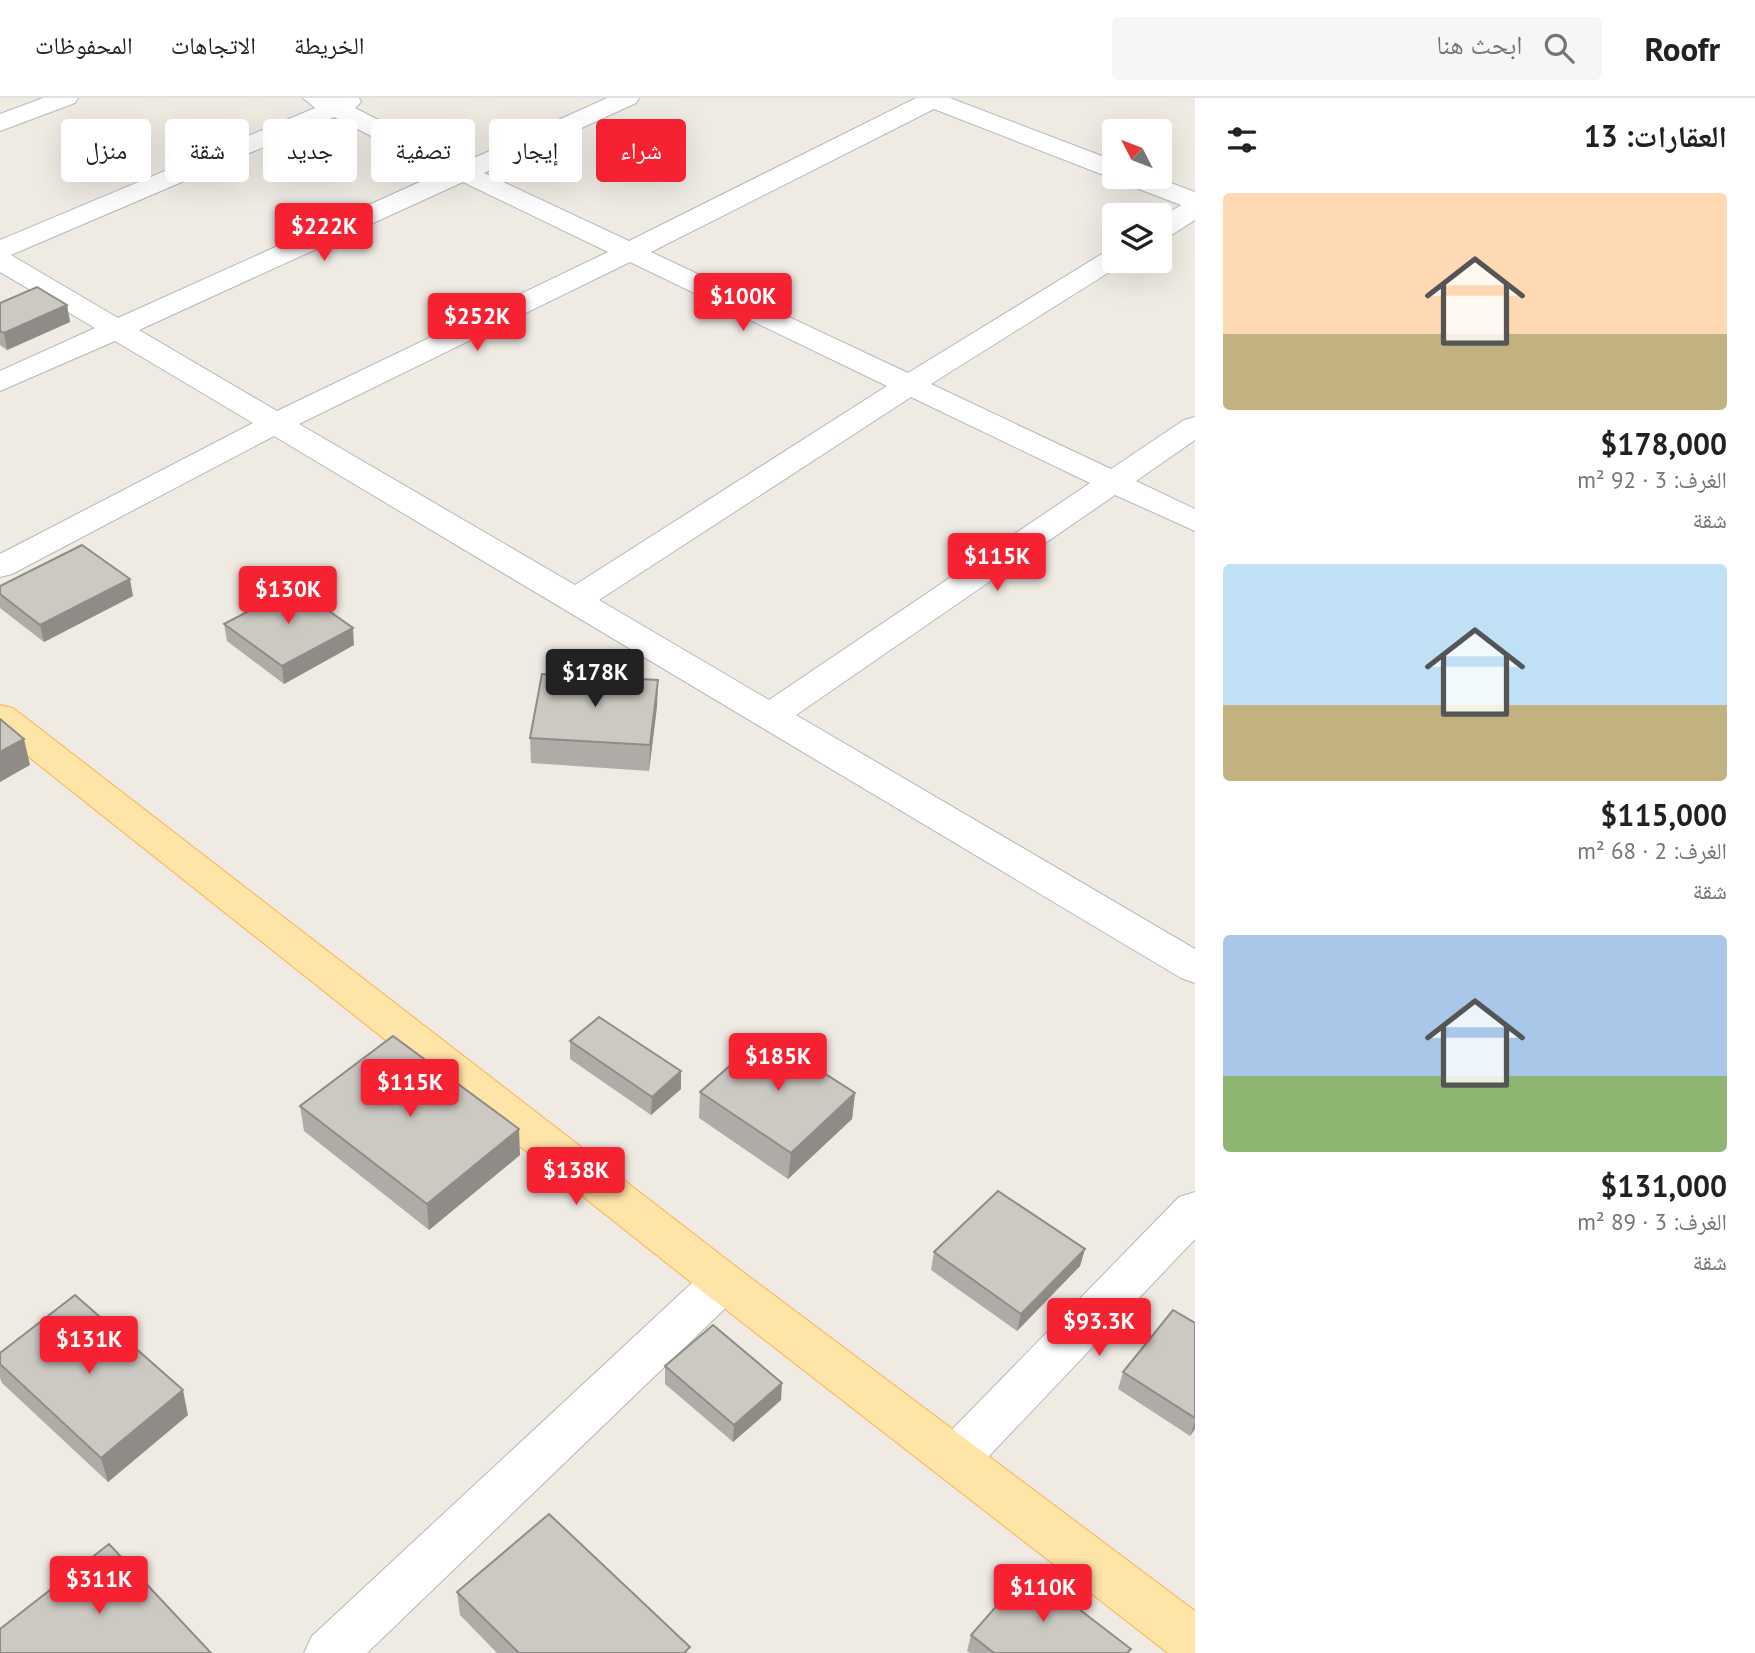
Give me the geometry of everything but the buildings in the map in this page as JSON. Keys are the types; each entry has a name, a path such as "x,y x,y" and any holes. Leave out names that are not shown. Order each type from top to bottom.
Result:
{"main road":[{"path":"0,716 723,1282 1195,1642"}],"street":[{"path":"0,124 66,98"},
{"path":"475,168 627,98"},
{"path":"0,567 276,423 629,251 930,99 1102,165"},
{"path":"0,250 337,102 371,121"},
{"path":"475,178 1195,521"},
{"path":"0,382 444,182"},
{"path":"1164,189 1195,201"},
{"path":"1172,222 1195,208"},
{"path":"0,260 1195,968"},
{"path":"575,600 909,385 1102,266"},
{"path":"770,716 1195,426"},
{"path":"955,1460 1195,1210"},
{"path":"330,1653 723,1282"}]}
